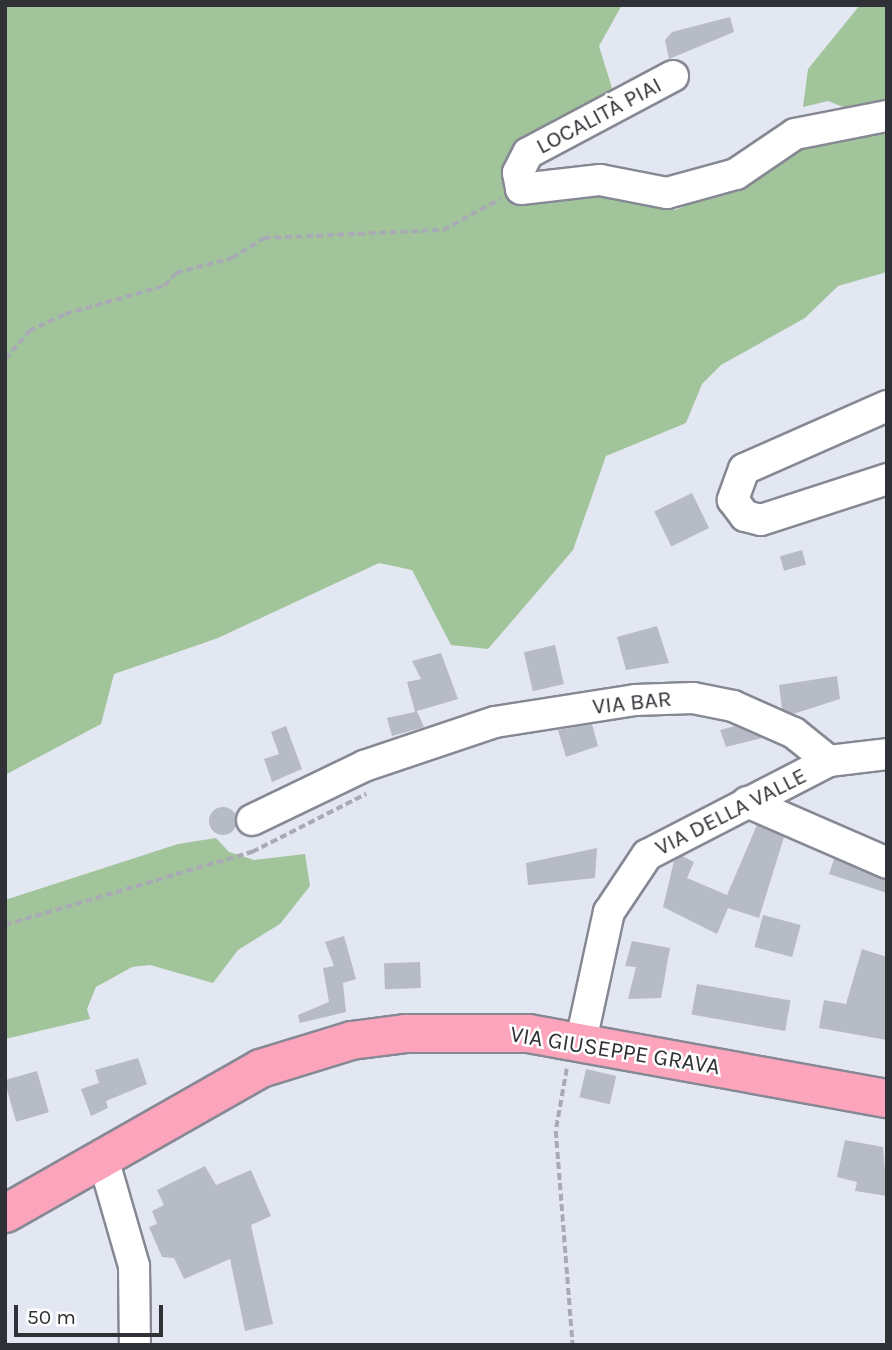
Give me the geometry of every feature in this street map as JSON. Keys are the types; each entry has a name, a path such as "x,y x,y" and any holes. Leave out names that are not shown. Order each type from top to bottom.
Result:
{"main road":[{"name":"VIA GIUSEPPE GRAVA","path":"5,1213 102,1155 260,1068 351,1040 475,1030 576,1040 887,1098"}],"street":[{"name":"LOCALITÀ PIAI","path":"673,76 528,153 518,173 521,189 600,180 667,193 736,174 795,134 887,116"},
{"path":"887,406 744,469 733,500 745,516 761,520 887,478"},
{"name":"VIA BAR","path":"252,820 364,766 424,750 495,722 693,698 733,706 794,733 829,761"},
{"name":"VIA DELLA VALLE","path":"576,1040 609,912 631,871 647,855 829,761 887,754"},
{"path":"747,802 887,863"},
{"path":"102,1155 134,1266 135,1345"}],"path":[{"path":"5,359 29,331 65,314 164,286 176,274 232,258 264,238 443,230 521,189"},
{"path":"5,925 252,852 344,810 374,788"},
{"path":"573,1345 556,1131 576,1040"}],"green space":[{"path":"5,5 622,5 599,46 615,98 511,173 675,210 750,180 804,147 887,121 887,272 838,286 805,318 721,365 702,384 686,423 606,456 573,550 488,649 451,645 412,570 379,563 218,638 114,674 101,724 5,775"},
{"path":"860,5 887,5 887,110 861,114 828,101 803,107 808,69"},
{"path":"216,838 229,852 254,860 305,854 310,886 280,924 238,950 213,983 150,965 132,967 96,987 87,1009 90,1019 5,1039 5,900 178,844"}],"building":[{"path":"730,17 734,32 669,59 665,40 672,32"},
{"path":"692,493 709,528 671,546 654,511"},
{"path":"802,550 806,564 784,571 780,556"},
{"path":"657,626 669,663 626,670 617,637"},
{"path":"555,645 564,684 533,691 524,652"},
{"path":"441,653 458,699 417,711 424,727 392,736 387,718 415,712 407,682 421,679 412,661"},
{"path":"837,676 840,699 793,714 782,709 779,685"},
{"path":"592,724 598,746 566,757 558,730"},
{"path":"286,726 302,769 272,782 264,759 279,754 271,732"},
{"path":"735,726 762,738 726,747 720,730"},
{"path":"223,807 233,811 237,821 233,831 223,835 213,831 209,821 213,811"},
{"path":"757,825 784,837 759,918 728,908 717,934 663,907 674,861 682,856 694,862 687,878 727,895"},
{"path":"597,848 595,878 528,885 526,863"},
{"path":"834,859 887,880 887,893 829,874"},
{"path":"763,915 801,925 792,957 754,947"},
{"path":"344,936 356,979 343,983 346,1012 300,1023 298,1015 329,1002 323,968 334,966 325,942"},
{"path":"632,941 670,948 661,998 628,999 636,967 625,966"},
{"path":"862,949 887,957 887,1040 819,1028 824,1000 846,1004"},
{"path":"420,962 421,988 385,989 384,963"},
{"path":"697,984 791,1000 785,1031 692,1015"},
{"path":"138,1058 147,1084 106,1101 108,1108 91,1116 81,1089 99,1083 95,1070"},
{"path":"586,1069 616,1076 610,1104 579,1097"},
{"path":"37,1071 49,1112 16,1122 5,1080"},
{"path":"845,1140 883,1147 887,1196 855,1191 857,1182 837,1177"},
{"path":"205,1166 216,1185 251,1170 271,1216 251,1225 273,1324 245,1331 230,1259 184,1279 174,1258 162,1257 149,1227 157,1224 152,1211 164,1205 157,1190"}]}
